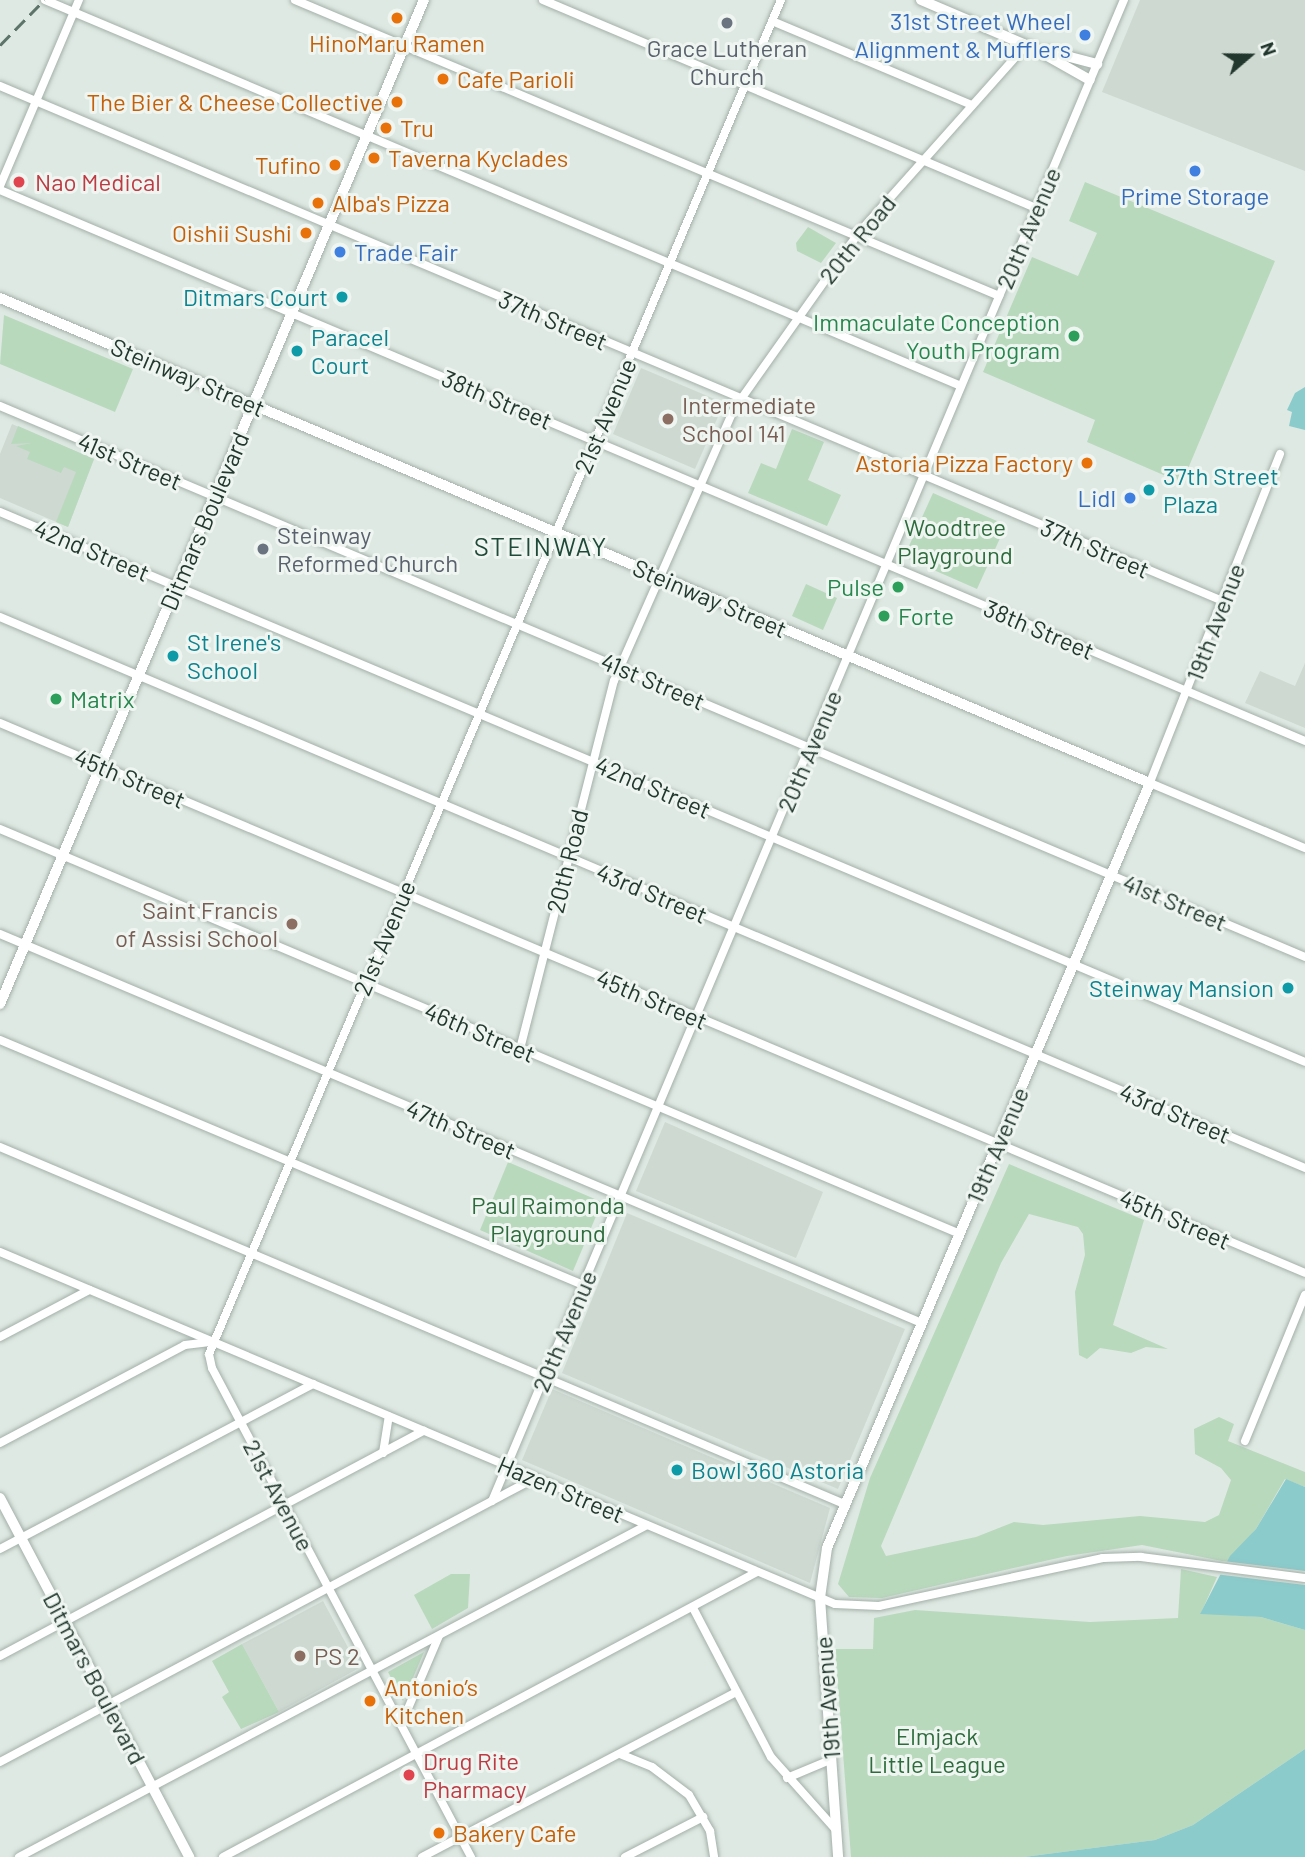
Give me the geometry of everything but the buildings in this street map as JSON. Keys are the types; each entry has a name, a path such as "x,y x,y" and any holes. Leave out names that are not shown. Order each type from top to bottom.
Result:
{"street":[{"path":"45,0 961,386"},
{"path":"0,188 79,0"},
{"path":"295,0 999,296"},
{"name":"Ditmars Boulevard","path":"0,1004 424,0"},
{"path":"543,0 1036,208"},
{"name":"21st Avenue","path":"471,1857 210,1363 213,1342 781,0"},
{"path":"921,0 1029,46 1090,80"},
{"name":"20th Avenue","path":"492,1501 1124,0"},
{"path":"772,21 972,105"},
{"path":"1029,46 1097,64"},
{"name":"20th Road","path":"520,1049 567,857 620,668 699,486 742,398 796,317 857,235 972,105 1029,46"},
{"name":"37th Street","path":"0,86 1223,601"},
{"name":"38th Street","path":"0,188 1305,741"},
{"name":"Steinway Street","path":"0,298 1305,848"},
{"name":"41st Street","path":"0,406 1305,957"},
{"name":"19th Avenue","path":"838,1857 820,1598 827,1548 842,1503 960,1234 1188,692 1280,454"},
{"name":"42nd Street","path":"0,512 1305,1062"},
{"name":"43rd Street","path":"0,617 1305,1168"},
{"name":"45th Street","path":"0,723 1305,1273"},
{"name":"46th Street","path":"0,829 960,1234"},
{"name":"47th Street","path":"0,934 922,1323"},
{"path":"0,1040 583,1285"},
{"path":"0,1147 842,1503"},
{"name":"Hazen Street","path":"0,1252 757,1572 820,1598 853,1607 879,1606 1071,1562 1140,1557 1305,1578"},
{"path":"0,1337 89,1290"},
{"path":"1245,1441 1305,1295"},
{"path":"0,1443 185,1345 213,1342"},
{"path":"0,1549 313,1384"},
{"path":"383,1453 389,1416"},
{"path":"0,1656 425,1431"},
{"path":"0,1762 535,1478"},
{"name":"Ditmars Boulevard","path":"0,1498 189,1857"},
{"path":"19,1857 647,1525"},
{"path":"223,1857 757,1572"},
{"path":"693,1608 736,1692 787,1778 836,1829"},
{"path":"401,1725 439,1636"},
{"path":"422,1857 736,1692"},
{"path":"620,1754 668,1778 689,1795 703,1817 714,1857"},
{"path":"787,1778 830,1760"},
{"path":"625,1857 703,1817"}],"shaded area":[{"path":"1140,0 1305,0 1305,171 1102,92"},
{"name":"Intermediate School 141","path":"641,368 724,403 695,469 613,434"},
{"path":"12,424 94,459 68,527 0,498 0,454"},
{"path":"1305,663 1305,728 1245,703 1260,671 1295,686"},
{"path":"665,1122 823,1192 796,1258 636,1191"},
{"path":"627,1213 905,1329 838,1489 562,1373"},
{"path":"552,1389 830,1508 810,1583 522,1460"},
{"name":"PS 2","path":"323,1601 359,1668 279,1712 242,1644"}],"green space":[{"path":"1085,182 1275,261 1182,483 1087,442 1095,420 983,372 1032,257 1078,276 1097,233 1069,221"},
{"path":"808,227 836,243 821,263 797,251 796,243"},
{"path":"4,315 133,369 115,412 0,364"},
{"path":"18,426 94,459 68,527 56,522 76,472 64,467 61,473 27,459 30,452 16,446 32,443 11,444"},
{"path":"792,429 824,442 808,480 841,495 827,526 748,493 761,463 776,469"},
{"name":"Woodtree Playground","path":"933,493 1006,525 977,589 904,557"},
{"path":"806,584 837,598 823,630 792,616"},
{"name":"Paul Raimonda Playground","path":"508,1162 602,1202 573,1271 480,1230"},
{"path":"1009,1164 1144,1220 1113,1325 1168,1349 1146,1347 1131,1353 1100,1348 1087,1359 1079,1355 1075,1292 1085,1255 1083,1234 1078,1227 1029,1214 1001,1263 881,1546 886,1556 976,1537 1014,1522 1043,1525 1140,1516 1205,1522 1219,1515 1231,1480 1221,1468 1195,1454 1194,1429 1219,1417 1234,1424 1228,1441 1305,1472 1305,1487 1285,1479 1256,1529 1227,1562 1142,1545 1067,1556 882,1598 849,1597 838,1584 870,1478"},
{"name":"Elmjack Little League","path":"1181,1569 1217,1577 1201,1613 1261,1617 1305,1630 1305,1749 1193,1825 1155,1840 1024,1857 851,1857 835,1649 873,1649 874,1618 915,1610 1090,1622 1178,1618"},
{"path":"451,1574 470,1574 468,1608 432,1629 414,1595"},
{"path":"242,1644 279,1712 241,1729 222,1697 229,1692 212,1661"},
{"path":"424,1652 403,1701 388,1672"}],"water":[{"path":"1305,387 1305,430 1289,426 1292,412 1287,410 1295,393"},
{"path":"1286,1479 1305,1487 1305,1630 1261,1617 1200,1614 1230,1556 1256,1529"},
{"path":"1305,1749 1305,1857 1024,1857 1155,1840 1193,1825"}],"pier":[{"path":"1223,1561 1305,1571 1305,1585 1215,1574"}],"railway":[{"path":"0,45 44,0"}],"place":[{"name":"HinoMaru Ramen","path":"397,18"},
{"name":"Grace Lutheran Church","path":"727,23"},
{"name":"31st Street Wheel Alignment & Mufflers","path":"1085,35"},
{"name":"Cafe Parioli","path":"443,79"},
{"name":"The Bier & Cheese Collective","path":"397,102"},
{"name":"Tru","path":"386,128"},
{"name":"Taverna Kyclades","path":"374,158"},
{"name":"Tufino","path":"335,165"},
{"name":"Prime Storage","path":"1195,171"},
{"name":"Nao Medical","path":"19,182"},
{"name":"Alba's Pizza","path":"318,203"},
{"name":"Oishii Sushi","path":"306,233"},
{"name":"Trade Fair","path":"340,252"},
{"name":"Ditmars Court","path":"342,297"},
{"name":"Immaculate Conception Youth Program","path":"1074,336"},
{"name":"Paracel Court","path":"297,351"},
{"name":"Intermediate School 141","path":"668,419"},
{"name":"Astoria Pizza Factory","path":"1087,463"},
{"name":"37th Street Plaza","path":"1149,490"},
{"name":"Lidl","path":"1130,498"},
{"name":"Steinway Reformed Church","path":"263,549"},
{"name":"Pulse","path":"898,587"},
{"name":"Forte","path":"884,616"},
{"name":"St Irene's School","path":"173,656"},
{"name":"Matrix","path":"56,699"},
{"name":"Saint Francis of Assisi School","path":"292,924"},
{"name":"Steinway Mansion","path":"1288,988"},
{"name":"Bowl 360 Astoria","path":"677,1470"},
{"name":"PS 2","path":"300,1656"},
{"name":"Antonio’s Kitchen","path":"370,1701"},
{"name":"Drug Rite Pharmacy","path":"409,1775"},
{"name":"Bakery Cafe","path":"439,1833"}],"district":[{"name":"STEINWAY","path":"541,546"}]}
